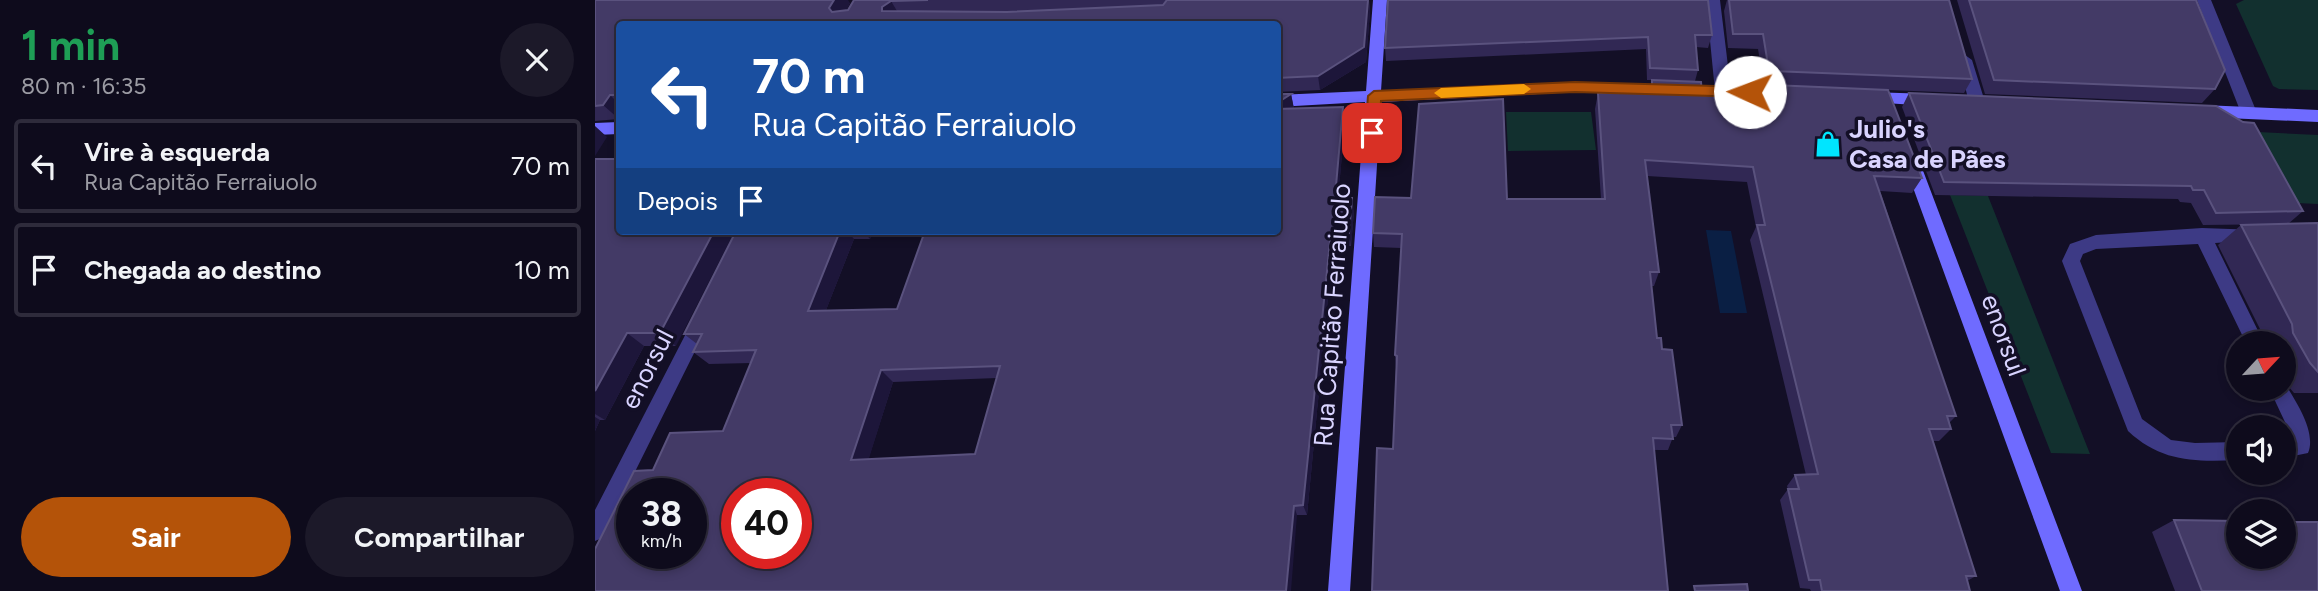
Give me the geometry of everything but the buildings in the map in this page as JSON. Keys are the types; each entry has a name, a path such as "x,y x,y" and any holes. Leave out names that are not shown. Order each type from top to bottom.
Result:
{"street":[{"name":"Rua Capitão Ferraiuolo","path":"1339,591 1380,0"},
{"path":"1713,0 1723,91"},
{"path":"2204,0 2249,113"},
{"path":"1861,97 1891,104 1971,101 1962,51"},
{"path":"1281,101 1575,87 1805,94"},
{"path":"2181,110 2318,116"},
{"path":"595,129 616,128"},
{"name":"enorsul","path":"1903,137 2071,591"},
{"path":"2226,451 2177,452 2149,441 2135,425 2071,261 2076,249 2097,242 2266,234"},
{"path":"2201,235 2249,331"},
{"name":"enorsul","path":"595,531 710,303"},
{"path":"2296,424 2301,434 2301,447 2296,448"}],"green space":[{"path":"2244,0 2318,0 2318,90 2279,89 2273,86 2236,4"},
{"path":"1506,112 1591,112 1596,150 1508,151"},
{"path":"2238,131 2318,135 2318,204 2276,202"},
{"path":"1950,195 1988,196 2090,454 2051,453"}],"water":[{"path":"1706,230 1731,231 1747,313 1720,313"}],"slow traffic":[{"path":"1441,93 1524,89"}],"place":[{"name":"Julio's Casa de Pães","path":"1828,144"}],"route":[{"path":"1372,133 1374,96 1575,87 1750,92"}]}
